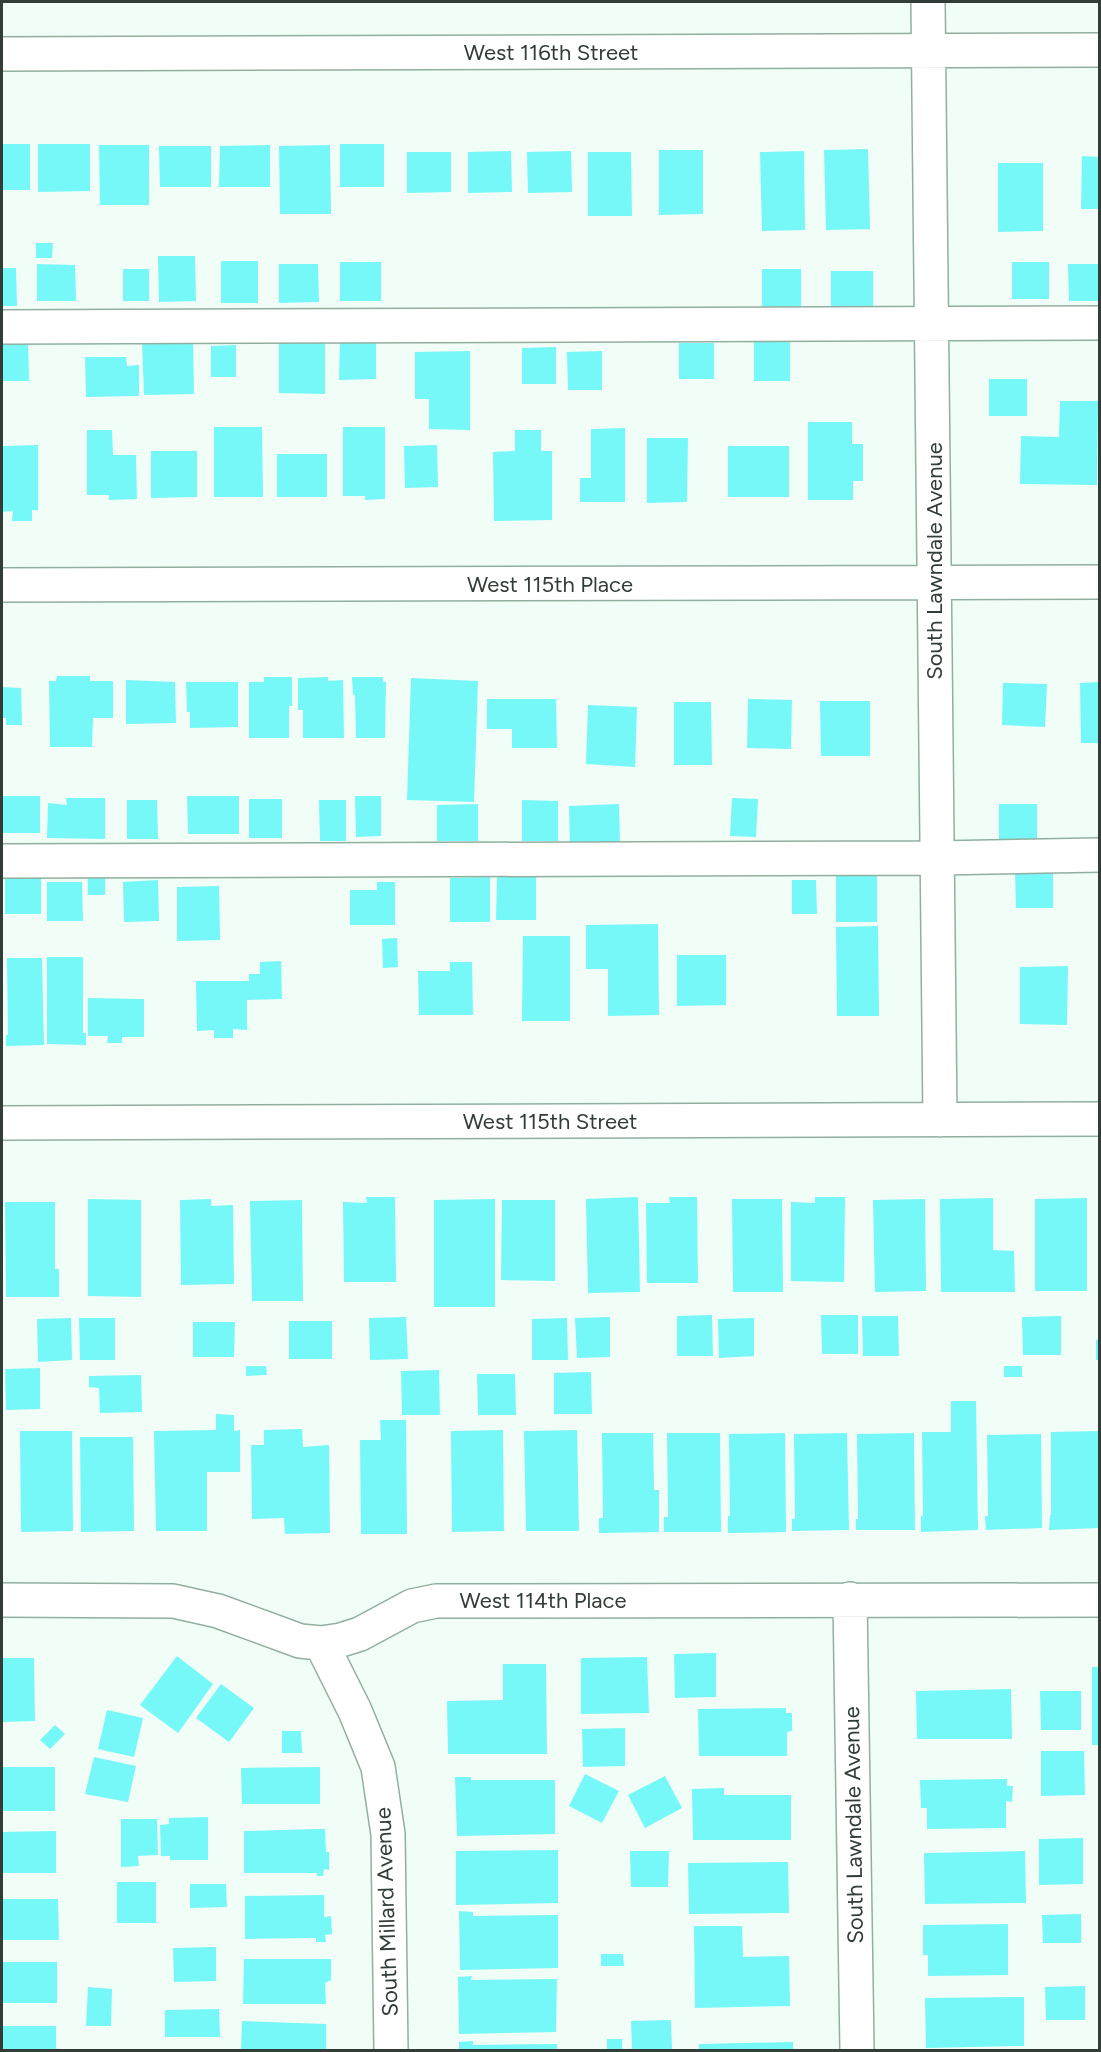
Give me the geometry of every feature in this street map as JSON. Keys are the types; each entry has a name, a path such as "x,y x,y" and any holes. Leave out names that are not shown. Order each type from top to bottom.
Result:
{"street":[{"name":"South Lawndale Avenue","path":"928,2 940,1120"},
{"name":"West 116th Street","path":"2,54 1100,50"},
{"path":"2,327 1100,323"},
{"name":"West 115th Place","path":"2,585 1100,582"},
{"path":"2,861 937,858 1100,855"},
{"name":"West 115th Street","path":"2,1123 1100,1119"},
{"name":"South Lawndale Avenue","path":"850,1599 857,2050"},
{"name":"West 114th Place","path":"2,1600 173,1601 218,1611 300,1641 321,1643 360,1634 412,1606 436,1601 1100,1600"},
{"name":"South Millard Avenue","path":"321,1643 355,1711 378,1767 388,1834 391,2050"}],"building":[{"path":"2,144 30,144 30,190 2,190"},
{"path":"38,144 90,144 90,191 38,192"},
{"path":"340,144 384,144 384,187 340,187"},
{"path":"99,145 149,145 149,205 100,205"},
{"path":"270,145 270,187 219,187 220,146"},
{"path":"330,145 331,214 280,214 279,146"},
{"path":"159,146 211,146 211,187 160,187"},
{"path":"868,149 870,229 826,230 824,150"},
{"path":"659,150 703,150 703,214 659,215"},
{"path":"511,151 512,192 468,193 468,152"},
{"path":"571,151 572,192 528,193 527,152"},
{"path":"804,151 805,230 762,231 760,152"},
{"path":"407,152 451,152 451,192 407,193"},
{"path":"588,152 631,152 632,216 588,216"},
{"path":"1082,156 1100,157 1100,209 1081,209"},
{"path":"998,163 1043,163 1043,231 998,232"},
{"path":"36,243 53,243 52,258 36,258"},
{"path":"158,256 195,256 196,301 159,302"},
{"path":"221,261 258,261 258,303 221,303"},
{"path":"340,262 381,262 381,301 340,301"},
{"path":"1012,262 1049,262 1049,299 1012,299"},
{"path":"37,264 75,265 76,301 37,301"},
{"path":"279,264 318,264 319,302 279,303"},
{"path":"1068,264 1100,264 1100,301 1069,301"},
{"path":"2,268 16,268 17,306 2,306"},
{"path":"123,269 149,269 149,301 123,301"},
{"path":"762,269 801,269 801,307 762,307"},
{"path":"831,271 873,271 873,307 831,308"},
{"path":"279,338 325,340 325,394 279,393"},
{"path":"376,338 376,379 339,380 340,339"},
{"path":"754,339 790,339 790,381 754,381"},
{"path":"2,340 28,340 29,381 2,381"},
{"path":"193,341 194,394 144,395 142,342"},
{"path":"679,343 714,343 714,379 679,379"},
{"path":"236,345 236,377 211,377 211,346"},
{"path":"556,347 556,384 522,384 522,348"},
{"path":"470,351 470,430 429,429 429,399 415,399 415,352"},
{"path":"602,351 602,390 568,390 567,352"},
{"path":"85,357 126,357 127,366 139,365 139,396 86,397"},
{"path":"989,379 1027,379 1027,416 989,416"},
{"path":"1060,401 1098,401 1097,485 1020,484 1021,436 1059,437"},
{"path":"808,422 852,422 852,444 863,444 863,481 853,481 853,500 808,500"},
{"path":"214,427 262,427 263,497 214,497"},
{"path":"343,427 385,427 385,499 365,500 365,496 343,496"},
{"path":"625,428 625,502 580,502 580,478 591,478 591,429"},
{"path":"87,430 112,430 113,455 136,455 137,499 109,500 109,495 87,495"},
{"path":"515,430 541,430 541,451 552,451 552,520 494,521 493,452 515,451"},
{"path":"647,438 688,438 687,502 647,503"},
{"path":"38,445 38,510 32,510 32,521 12,521 13,511 2,512 3,446"},
{"path":"437,445 438,487 405,488 404,446"},
{"path":"728,446 789,446 789,497 728,497"},
{"path":"151,451 197,451 197,497 151,498"},
{"path":"277,454 327,454 327,497 277,497"},
{"path":"57,676 90,676 90,681 113,681 113,718 93,718 92,747 50,747 49,681 56,681"},
{"path":"264,677 292,677 289,738 249,738 249,682 264,682"},
{"path":"328,677 328,681 343,680 344,738 303,738 303,710 298,710 298,678"},
{"path":"352,677 383,677 383,682 386,682 385,738 356,738 355,695 353,695"},
{"path":"411,678 478,681 474,802 407,800"},
{"path":"126,680 175,682 176,723 126,724"},
{"path":"186,682 238,682 238,727 190,728"},
{"path":"1100,682 1100,743 1081,743 1080,683"},
{"path":"1003,683 1047,684 1045,727 1002,725"},
{"path":"2,687 21,688 22,725 6,725 6,718 2,718"},
{"path":"487,699 556,699 557,748 512,748 512,729 487,729"},
{"path":"748,699 792,700 791,749 747,748"},
{"path":"820,701 870,701 870,756 821,756"},
{"path":"674,702 711,702 712,765 674,765"},
{"path":"588,705 637,707 635,767 586,764"},
{"path":"2,796 40,796 40,833 2,833"},
{"path":"187,796 239,796 239,834 188,834"},
{"path":"355,796 381,796 381,836 356,837"},
{"path":"66,798 105,798 105,839 47,838 48,803 67,805"},
{"path":"732,798 758,799 756,837 730,836"},
{"path":"249,799 282,799 282,838 249,838"},
{"path":"127,800 157,800 158,839 127,839"},
{"path":"319,800 346,800 346,841 320,841"},
{"path":"522,800 558,801 558,841 522,841"},
{"path":"478,804 478,841 437,841 437,805"},
{"path":"619,804 620,845 570,846 569,806"},
{"path":"999,804 1037,804 1037,840 999,840"},
{"path":"1015,871 1053,871 1053,908 1016,908"},
{"path":"105,872 105,895 88,895 88,873"},
{"path":"497,875 536,875 536,920 496,920"},
{"path":"836,875 877,875 877,922 836,922"},
{"path":"490,877 490,922 450,922 450,878"},
{"path":"5,878 41,878 41,914 5,914"},
{"path":"158,880 159,921 124,922 123,882"},
{"path":"792,880 816,880 817,914 792,914"},
{"path":"47,882 82,882 83,921 47,921"},
{"path":"377,882 395,882 395,925 350,925 350,890 377,890"},
{"path":"219,886 220,940 177,941 177,887"},
{"path":"658,924 659,1015 608,1016 608,969 586,969 586,925"},
{"path":"878,926 879,1016 837,1016 836,927"},
{"path":"523,936 570,936 570,1021 522,1021"},
{"path":"397,938 398,967 383,968 382,939"},
{"path":"677,955 726,955 726,1005 677,1006"},
{"path":"47,957 83,957 83,1033 86,1033 86,1045 47,1044"},
{"path":"7,958 42,958 44,1045 6,1046 6,1035 8,1035"},
{"path":"281,961 282,999 247,1000 247,1030 233,1029 233,1038 214,1038 214,1030 197,1031 196,981 249,981 249,974 260,974 260,962"},
{"path":"450,962 472,962 473,1015 419,1015 418,971 450,971"},
{"path":"1068,966 1067,1025 1020,1024 1020,967"},
{"path":"88,998 144,999 144,1037 122,1037 122,1043 107,1043 108,1036 88,1036"},
{"path":"366,1197 395,1197 396,1282 344,1282 343,1202 367,1203"},
{"path":"638,1197 640,1292 588,1293 586,1199"},
{"path":"669,1197 697,1197 698,1283 647,1283 646,1203 670,1203"},
{"path":"815,1197 845,1197 844,1282 791,1281 791,1202 815,1203"},
{"path":"993,1198 993,1250 1014,1251 1015,1292 941,1292 940,1199"},
{"path":"1087,1198 1087,1291 1035,1291 1035,1199"},
{"path":"88,1199 141,1200 141,1297 88,1296"},
{"path":"211,1199 211,1206 233,1205 234,1284 181,1285 180,1200"},
{"path":"495,1199 495,1307 434,1307 434,1200"},
{"path":"732,1199 782,1199 783,1292 733,1292"},
{"path":"925,1199 926,1291 875,1292 873,1200"},
{"path":"302,1200 303,1301 252,1301 250,1201"},
{"path":"502,1200 555,1200 555,1281 501,1280"},
{"path":"5,1202 55,1202 55,1269 59,1269 59,1297 6,1297"},
{"path":"712,1315 713,1356 677,1356 677,1316"},
{"path":"821,1315 858,1315 858,1354 822,1354"},
{"path":"862,1316 898,1316 899,1356 863,1356"},
{"path":"1061,1316 1061,1355 1023,1355 1022,1317"},
{"path":"406,1317 408,1359 370,1360 369,1318"},
{"path":"610,1317 610,1357 577,1358 575,1318"},
{"path":"71,1318 72,1360 38,1362 37,1319"},
{"path":"79,1318 115,1318 115,1360 80,1360"},
{"path":"567,1318 568,1360 532,1360 532,1319"},
{"path":"754,1318 754,1356 719,1358 718,1319"},
{"path":"289,1321 332,1321 332,1359 289,1359"},
{"path":"193,1322 235,1322 234,1357 193,1357"},
{"path":"1100,1339 1100,1360 1096,1360 1096,1340"},
{"path":"246,1366 266,1366 267,1375 246,1376"},
{"path":"1004,1366 1022,1366 1022,1377 1004,1377"},
{"path":"40,1368 40,1409 6,1410 5,1369"},
{"path":"439,1370 440,1415 402,1415 401,1371"},
{"path":"591,1372 592,1414 554,1414 554,1373"},
{"path":"477,1374 515,1374 516,1415 478,1415"},
{"path":"141,1375 142,1412 100,1413 99,1388 89,1387 89,1376"},
{"path":"951,1401 976,1401 978,1530 921,1532 921,1516 923,1516 922,1432 951,1432"},
{"path":"216,1414 234,1415 234,1431 240,1430 240,1472 207,1472 207,1531 156,1531 154,1431 216,1430"},
{"path":"380,1420 406,1420 407,1534 361,1534 360,1440 381,1440"},
{"path":"302,1429 303,1447 329,1445 330,1533 285,1534 284,1518 252,1519 251,1445 264,1445 264,1430"},
{"path":"503,1430 504,1531 452,1532 451,1431"},
{"path":"577,1430 579,1531 526,1531 524,1431"},
{"path":"20,1431 72,1431 73,1531 21,1532"},
{"path":"1100,1431 1100,1528 1049,1530 1051,1432"},
{"path":"602,1433 653,1433 654,1490 659,1490 659,1532 599,1533 599,1518 603,1518"},
{"path":"667,1433 720,1433 721,1532 664,1532 664,1517 668,1517"},
{"path":"785,1433 786,1532 728,1533 728,1516 730,1516 729,1434"},
{"path":"847,1433 849,1530 792,1531 792,1519 795,1519 794,1434"},
{"path":"914,1433 915,1530 856,1530 856,1519 858,1519 857,1434"},
{"path":"1041,1434 1042,1528 986,1530 985,1516 988,1516 987,1435"},
{"path":"80,1437 133,1437 134,1531 81,1532"},
{"path":"716,1653 716,1697 675,1698 674,1654"},
{"path":"177,1656 213,1684 178,1733 140,1705"},
{"path":"647,1657 649,1713 581,1714 581,1658"},
{"path":"2,1658 34,1658 35,1721 2,1722"},
{"path":"503,1664 546,1664 547,1754 448,1754 447,1701 503,1700"},
{"path":"1092,1667 1100,1667 1100,1745 1092,1745"},
{"path":"221,1684 254,1708 229,1742 196,1718"},
{"path":"1011,1689 1012,1739 917,1739 916,1691"},
{"path":"1040,1691 1081,1691 1081,1730 1041,1730"},
{"path":"786,1708 786,1713 792,1713 792,1731 787,1732 787,1756 699,1756 698,1709"},
{"path":"107,1710 143,1718 134,1757 98,1749"},
{"path":"55,1725 65,1734 50,1749 40,1740"},
{"path":"625,1728 625,1766 583,1767 582,1729"},
{"path":"282,1731 301,1731 302,1753 282,1753"},
{"path":"1041,1751 1084,1751 1085,1795 1041,1796"},
{"path":"94,1757 136,1766 128,1802 85,1794"},
{"path":"2,1767 55,1767 55,1811 2,1811"},
{"path":"320,1767 320,1804 242,1804 241,1768"},
{"path":"585,1774 619,1791 602,1823 569,1806"},
{"path":"665,1776 682,1808 645,1828 628,1795"},
{"path":"455,1777 471,1777 471,1780 555,1780 555,1834 457,1836"},
{"path":"1007,1779 1007,1786 1013,1786 1012,1802 1006,1801 1006,1828 927,1829 927,1808 921,1808 920,1780"},
{"path":"724,1788 724,1795 791,1795 791,1840 693,1840 692,1789"},
{"path":"208,1817 208,1860 170,1860 170,1856 161,1856 160,1825 169,1824 169,1818"},
{"path":"121,1819 157,1819 158,1855 138,1856 139,1866 121,1867"},
{"path":"325,1829 329,1870 324,1869 323,1876 317,1876 317,1873 244,1873 244,1831"},
{"path":"56,1831 56,1873 2,1873 2,1832"},
{"path":"1083,1838 1083,1884 1039,1885 1039,1839"},
{"path":"558,1850 558,1903 456,1905 456,1851"},
{"path":"630,1851 669,1851 668,1887 631,1887"},
{"path":"1025,1851 1026,1903 925,1904 924,1853"},
{"path":"788,1862 789,1913 689,1914 688,1863"},
{"path":"117,1882 156,1882 156,1923 117,1923"},
{"path":"190,1884 226,1884 227,1907 190,1908"},
{"path":"324,1895 324,1917 331,1916 332,1934 325,1935 326,1942 316,1942 316,1938 245,1939 245,1896"},
{"path":"2,1899 58,1899 59,1940 2,1940"},
{"path":"459,1911 473,1912 473,1916 558,1915 558,1968 460,1970"},
{"path":"1081,1914 1081,1943 1043,1943 1042,1915"},
{"path":"1008,1924 1008,1975 928,1976 928,1955 923,1955 923,1925"},
{"path":"694,1926 742,1926 743,1957 789,1956 790,2006 695,2008"},
{"path":"216,1947 216,1981 174,1982 173,1948"},
{"path":"601,1954 623,1954 624,1966 601,1966"},
{"path":"244,1959 331,1959 331,1980 325,1983 326,2004 243,2004"},
{"path":"2,1962 57,1962 57,2003 2,2003"},
{"path":"472,1976 471,1980 557,1979 556,2032 459,2034 458,1977"},
{"path":"1085,1986 1085,2020 1046,2020 1045,1987"},
{"path":"88,1987 112,1989 111,2026 86,2026"},
{"path":"1024,1997 1024,2046 926,2048 925,1998"},
{"path":"219,2009 220,2037 165,2037 165,2010"},
{"path":"671,2020 672,2050 632,2050 631,2021"},
{"path":"242,2021 326,2024 326,2050 241,2050"},
{"path":"2,2026 56,2026 56,2050 2,2050"},
{"path":"607,2039 622,2039 622,2050 607,2050"},
{"path":"473,2041 473,2045 557,2044 557,2050 459,2050 459,2042"},
{"path":"793,2042 793,2050 699,2050 699,2044"}]}
